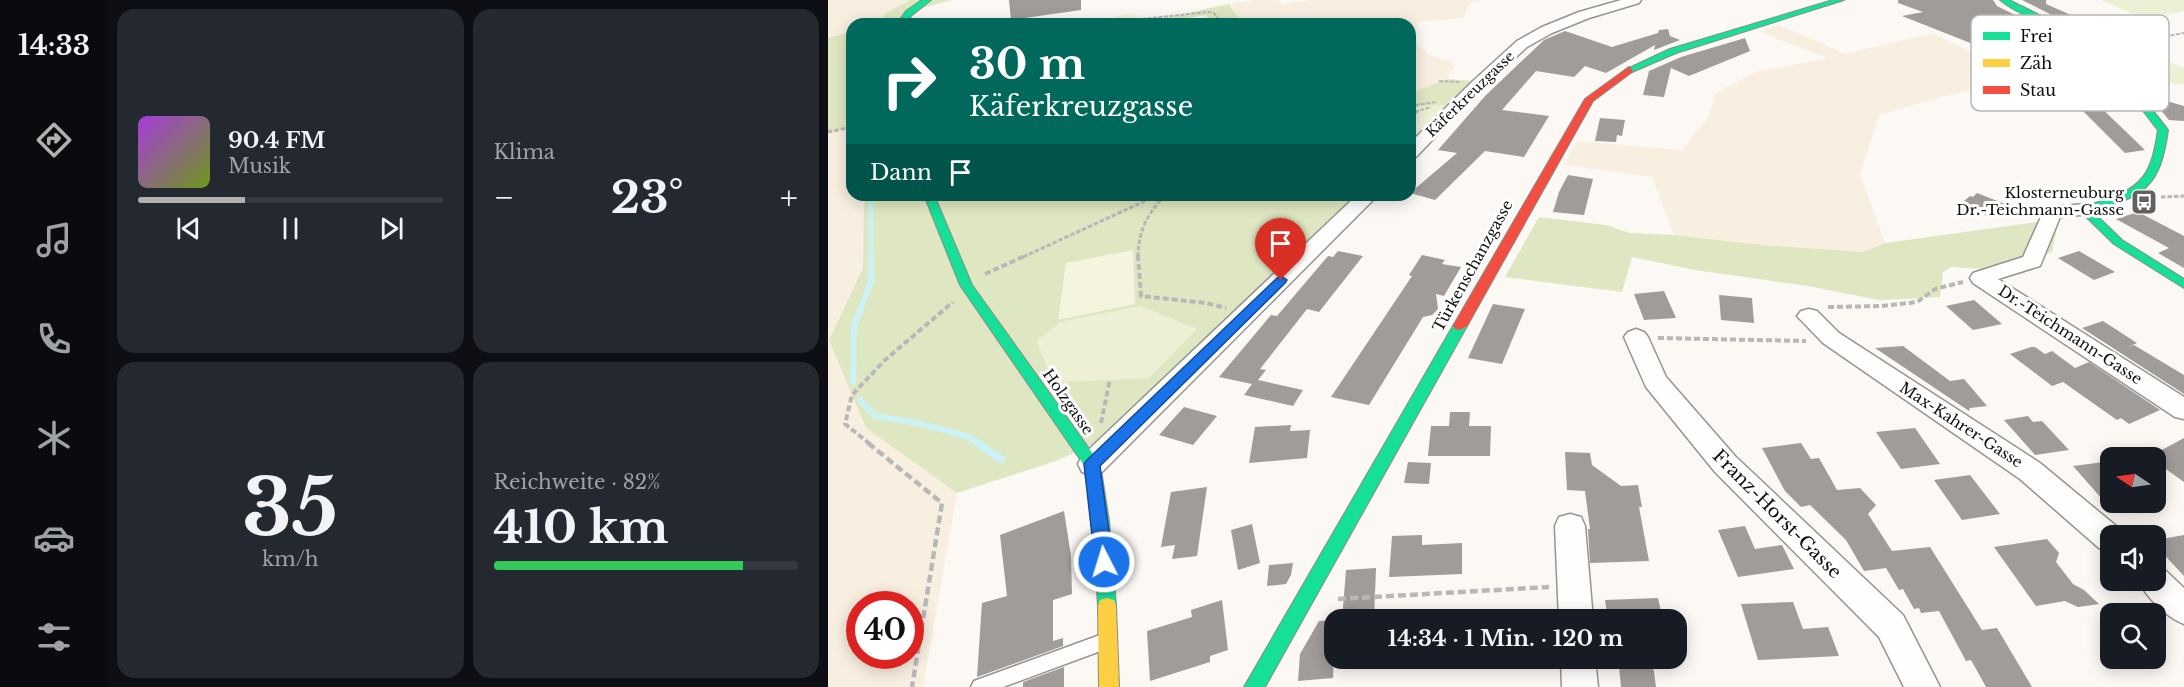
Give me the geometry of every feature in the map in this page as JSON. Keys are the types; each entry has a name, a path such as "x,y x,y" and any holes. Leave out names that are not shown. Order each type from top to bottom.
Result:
{"street":[{"path":"905,18 927,0"},
{"name":"Käferkreuzgasse","path":"1416,147 1478,84 1522,44 1584,15 1635,0"},
{"name":"Türkenschanzgasse","path":"1254,687 1589,99 1623,72 1663,55 1840,0"},
{"path":"2004,0 2032,15"},
{"path":"2148,111 2163,130 2162,153 2149,182 2129,197 2084,210 2106,234 2123,247 2184,284"},
{"name":"Holzgasse","path":"931,201 966,285 1092,464 1101,521 1109,687"},
{"path":"1092,464 1362,201"},
{"name":"Dr.-Teichmann-Gasse","path":"1981,278 2032,261 2052,212 2084,210"},
{"name":"Dr.-Teichmann-Gasse","path":"1981,278 2184,410"},
{"name":"Max-Kahrer-Gasse","path":"1809,316 1832,338 2030,471 2100,530"},
{"name":"Franz-Horst-Gasse","path":"1636,337 1655,381 1725,464 1891,626 1922,687"},
{"path":"1570,526 1575,609"},
{"path":"2165,591 2184,609"},
{"path":"1579,669 1580,687"}],"lane":[{"path":"980,687 1107,640"}],"path":[{"path":"1151,18 1208,12 1214,13 1218,18"},
{"path":"2169,36 2184,33"},
{"path":"1416,111 1431,107"},
{"path":"828,132 846,128"},
{"path":"912,687 942,503 845,424 852,395 885,360 959,297 966,285 1145,201"},
{"path":"1159,201 1143,222 1136,250 1141,296 1206,303 1247,314"},
{"path":"1809,316 1823,307 1882,306 1917,302 1935,290 1981,278"},
{"path":"1636,337 1798,342 1832,338"},
{"path":"1303,601 1574,586"}],"shaded area":[{"path":"828,0 910,0 886,14 884,18 846,18 846,33 828,36"},
{"path":"1254,0 1279,0 1283,4 1311,0 1481,0 1469,4 1464,18 1418,22 1416,29 1416,18 1239,18 1229,4"},
{"path":"1779,25 1846,54 1933,33 1971,52 1971,89 1879,115 1860,174 1885,243 1863,252 1762,245 1674,235 1652,177 1564,165 1577,141 1682,150 1709,116 1716,93 1755,72 1828,58 1759,32"},
{"path":"1416,43 1430,55 1452,62 1455,66 1446,79 1416,92"},
{"path":"846,128 846,201 864,201 863,268 829,340 866,428 957,493 923,687 828,687 828,132"}],"green space":[{"path":"910,0 952,0 904,13 900,18 883,18 885,14"},
{"path":"2101,0 2184,0 2184,11 2167,15 2135,15"},
{"path":"1229,4 1239,18 1208,18 1206,15 1165,18"},
{"path":"1135,13 1138,18 1107,18"},
{"path":"846,33 846,128 828,132 828,37"},
{"path":"2169,62 2184,67 2184,85 2169,83"},
{"path":"1446,79 1474,81 1449,105 1416,108 1416,92"},
{"path":"1449,105 1416,136 1416,108"},
{"path":"864,201 1355,201 1110,437 1056,461 957,493 866,428 829,340 863,268","holes":["1140,306 1197,329 1149,378 1052,382 1037,340 1061,322"]},
{"path":"1539,217 1606,225 1629,233 1863,252 1885,243 2059,219 2052,252 2003,270 1951,267 1943,272 1940,297 1879,300 1808,286 1695,270 1632,257 1622,292 1505,277"},
{"path":"1133,250 1135,304 1058,320 1066,263"},
{"path":"1140,306 1197,329 1149,378 1052,382 1037,339 1061,322"}],"building":[{"path":"1009,0 1081,0 1081,10 1011,18"},
{"path":"1898,0 1993,0 1997,6 2015,15 1971,15 1971,43 1902,16 1923,12 1898,3"},
{"path":"2022,0 2046,0 2046,4 2071,15 2052,15"},
{"path":"1668,29 1670,36 1680,40 1654,50 1655,45 1606,73 1585,66 1574,77 1536,71 1502,110 1549,116 1524,157 1485,151 1435,200 1416,195 1416,188 1457,153 1438,150 1486,95 1544,40 1565,31 1612,47 1658,33 1659,30"},
{"path":"1745,38 1750,51 1689,76 1671,68 1664,97 1643,95 1649,71 1681,57"},
{"path":"2169,102 2184,106 2184,121 2169,120 2162,111 2169,111"},
{"path":"2083,111 2104,111 2145,150 2125,153"},
{"path":"1600,118 1625,120 1622,136 1617,135 1616,142 1595,141"},
{"path":"1568,175 1593,179 1584,215 1553,212 1559,192"},
{"path":"1977,193 2005,204 1990,218 1982,213 1971,216 1957,207"},
{"path":"2138,212 2184,236 2184,268 2158,253 2169,248 2116,219"},
{"path":"1338,251 1363,256 1319,312 1307,309 1260,369 1266,370 1258,380 1303,390 1293,406 1244,395 1252,384 1219,377 1271,315 1277,316 1328,256 1333,257"},
{"path":"2079,251 2115,272 2094,280 2058,258"},
{"path":"1422,255 1445,260 1442,264 1461,267 1444,296 1436,294 1438,309 1432,315 1423,317 1369,405 1331,397 1412,276 1409,275"},
{"path":"1664,291 1676,318 1644,320 1634,294"},
{"path":"1719,295 1752,298 1754,323 1721,320"},
{"path":"1974,300 2002,324 1973,330 1946,306"},
{"path":"1493,304 1525,309 1502,364 1468,358"},
{"path":"2103,321 2137,343 2126,348 2134,345 2184,375 2184,394 2082,328"},
{"path":"1903,346 1950,381 1964,379 1987,406 1970,408 1969,411 1875,348"},
{"path":"2031,347 2045,354 2052,351 2075,368 2089,362 2160,410 2129,424 2121,418 2117,420 2063,382 2052,386 2010,354"},
{"path":"1184,407 1217,416 1193,445 1159,435"},
{"path":"1450,412 1470,412 1469,426 1491,426 1490,456 1428,456 1431,426 1449,426"},
{"path":"2028,416 2033,422 2042,421 2069,450 2035,455 2004,420"},
{"path":"1291,425 1290,431 1310,430 1307,458 1249,463 1255,427"},
{"path":"1915,428 1940,464 1901,469 1876,432"},
{"path":"2184,438 2184,482 2166,469 2166,448"},
{"path":"1801,443 1811,459 1819,458 1837,490 1860,488 1876,505 1868,514 1892,551 1930,547 1982,630 1997,628 2032,687 1986,687 1971,660 1966,661 1939,611 1921,613 1919,608 1914,609 1903,589 1899,590 1886,568 1864,571 1846,540 1810,505 1801,507 1785,491 1762,448"},
{"path":"1565,452 1590,453 1592,465 1621,486 1638,485 1642,507 1639,507 1649,561 1590,563 1588,529 1590,529 1585,491 1567,490"},
{"path":"1408,462 1431,463 1429,484 1404,483"},
{"path":"2100,463 2100,497 2073,466"},
{"path":"1970,475 2000,514 1962,520 1934,480"},
{"path":"1207,487 1197,556 1172,559 1175,545 1161,547 1171,492"},
{"path":"1064,511 1071,556 1072,594 1053,600 1053,641 1063,638 1063,646 977,677 982,603 1007,596 1000,535"},
{"path":"1252,524 1260,563 1238,570 1231,530"},
{"path":"1745,526 1755,549 1782,545 1794,569 1738,577 1718,530"},
{"path":"1422,535 1422,545 1462,543 1462,574 1389,577 1392,536"},
{"path":"2184,535 2184,576 2166,557 2166,538"},
{"path":"2047,539 2059,553 2056,562 2073,584 2084,590 2099,604 2078,607 2065,601 2036,606 1994,547"},
{"path":"1293,563 1291,575 1286,584 1267,586 1269,565"},
{"path":"1376,568 1374,609 1343,609 1346,570"},
{"path":"1658,598 1660,609 1606,609 1605,600"},
{"path":"1222,600 1228,650 1210,656 1210,662 1150,681 1147,631 1192,617 1191,610"},
{"path":"1793,602 1803,629 1828,627 1839,656 1758,660 1741,604"},
{"path":"1319,621 1324,621 1324,669 1333,669 1333,678 1298,681 1300,654"},
{"path":"1064,667 1064,687 1023,687 1023,682"},
{"path":"1619,669 1654,669 1656,687 1621,687"}],"waterway":[{"path":"853,382 854,326 871,282 871,201"},
{"path":"860,400 875,416 918,423 969,437 979,444"},
{"path":"977,443 1001,459"}],"traffic: fast":[{"path":"905,18 927,0"},
{"path":"1629,70 1673,51 1840,0"},
{"path":"2004,0 2033,15"},
{"path":"2148,111 2163,130 2156,166 2150,178 2131,194 2084,210 2118,242 2184,284"},
{"path":"931,201 966,285 1092,464 1101,521 1107,606"},
{"path":"1254,687 1460,326"}],"traffic: slow":[{"path":"1107,606 1109,687"}],"traffic: jam":[{"path":"1460,326 1589,99 1629,70"}],"place":[{"name":"Klosterneuburg Dr.-Teichmann-Gasse","path":"2144,202"}],"route":[{"path":"1104,562 1101,521 1092,464 1281,280"}]}
